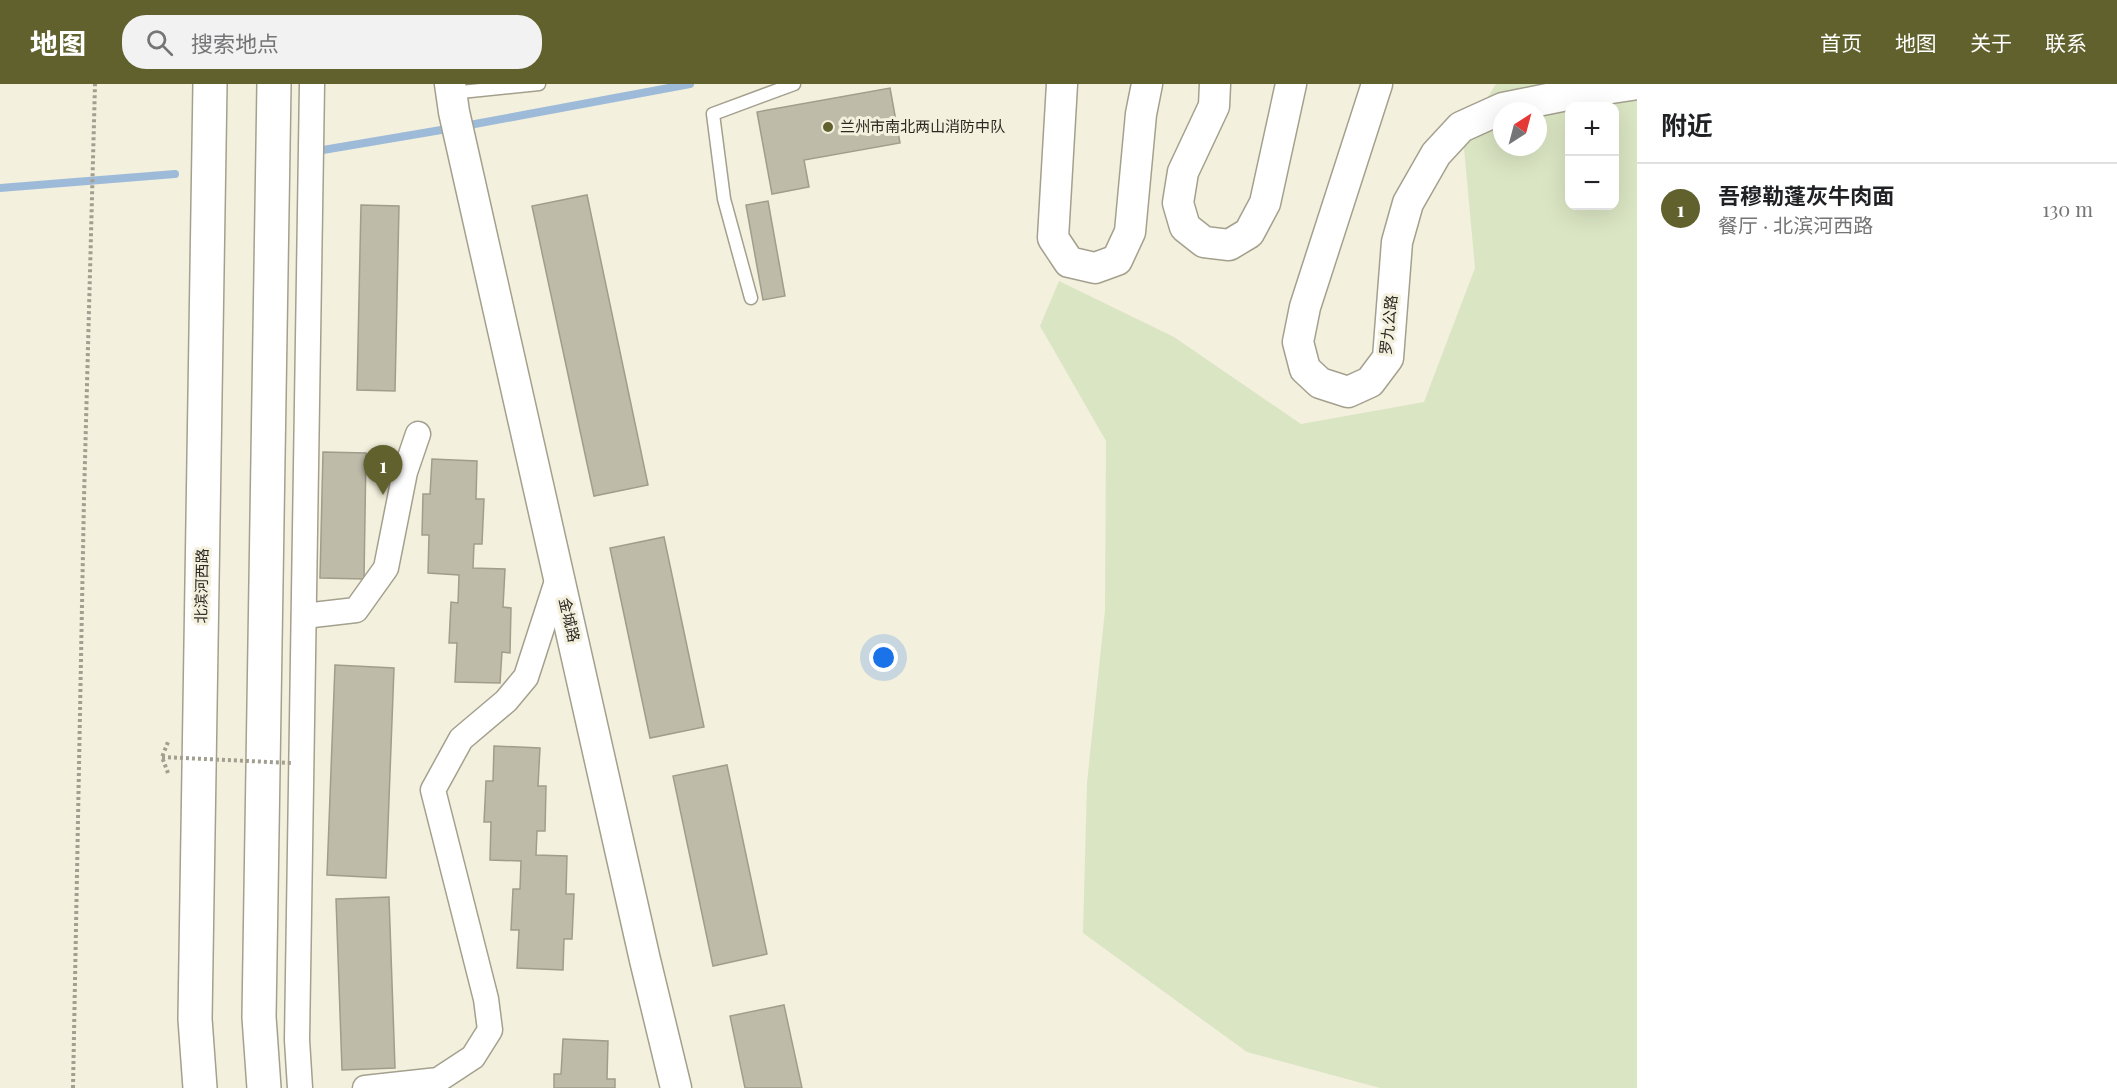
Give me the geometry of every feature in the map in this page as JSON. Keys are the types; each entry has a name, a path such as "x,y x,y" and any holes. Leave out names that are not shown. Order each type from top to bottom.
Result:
{"main road":[{"name":"北滨河西路","path":"200,1088 195,1019 210,84"},
{"path":"264,1088 260,1017 274,84"}],"street":[{"path":"300,1088 297,1040 312,84"},
{"path":"1062,84 1053,238 1069,262 1095,268 1117,260 1130,232 1141,114 1147,84"},
{"path":"1215,84 1214,106 1183,172 1178,203 1185,227 1204,242 1229,245 1249,233 1264,203 1291,84"},
{"name":"罗九公路","path":"1377,84 1305,307 1298,342 1305,369 1320,383 1348,392 1371,382 1388,358 1397,242 1408,202 1436,153 1461,127 1503,108 1637,84"},
{"name":"金城路","path":"452,96 642,949 676,1088"},
{"path":"304,616 356,610 386,568 405,472 418,434"},
{"path":"365,1088 438,1080 473,1057 490,1030 486,999 433,790 461,740 506,701 526,677 559,575"}],"lane":[{"path":"452,96 539,84"},
{"path":"751,298 724,199 713,114 794,84"}],"path":[{"path":"73,1088 95,84"},
{"path":"162,757 291,763"}],"green space":[{"path":"1496,84 1637,84 1637,1088 1380,1088 1247,1052 1083,933 1087,783 1105,610 1106,441 1040,326 1059,281 1174,337 1301,424 1424,402 1475,268 1463,137"}],"building":[{"name":"兰州市南北两山消防中队","path":"890,88 900,143 804,160 809,187 772,194 757,112"},
{"path":"587,195 648,485 594,496 532,206"},
{"path":"768,201 785,296 763,300 746,205"},
{"path":"361,205 399,206 395,391 357,390"},
{"path":"323,452 366,453 364,579 320,578"},
{"path":"432,459 477,461 476,499 484,499 482,544 474,544 473,568 505,569 503,607 511,608 510,653 502,652 500,683 455,682 457,643 449,643 451,602 458,603 459,575 428,573 429,535 422,535 423,494 430,494"},
{"path":"664,537 704,727 650,738 610,548"},
{"path":"335,665 394,668 386,878 327,875"},
{"path":"494,746 540,748 538,786 546,786 545,831 537,831 536,855 567,856 566,894 574,894 572,939 564,939 563,970 517,968 519,930 511,930 513,889 520,889 521,861 490,860 491,822 484,822 486,781 493,781"},
{"path":"727,765 767,954 713,966 673,776"},
{"path":"389,897 395,1068 342,1070 336,899"},
{"path":"784,1005 802,1088 745,1088 730,1016"},
{"path":"563,1039 608,1041 607,1079 615,1079 615,1088 554,1088 554,1074 561,1074"}],"waterway":[{"path":"464,126 690,84"},
{"path":"323,150 453,128"},
{"path":"0,188 175,174"}],"place":[{"name":"兰州市南北两山消防中队","path":"828,127"},
{"name":"吾穆勒蓬灰牛肉面","path":"383,495"}]}
